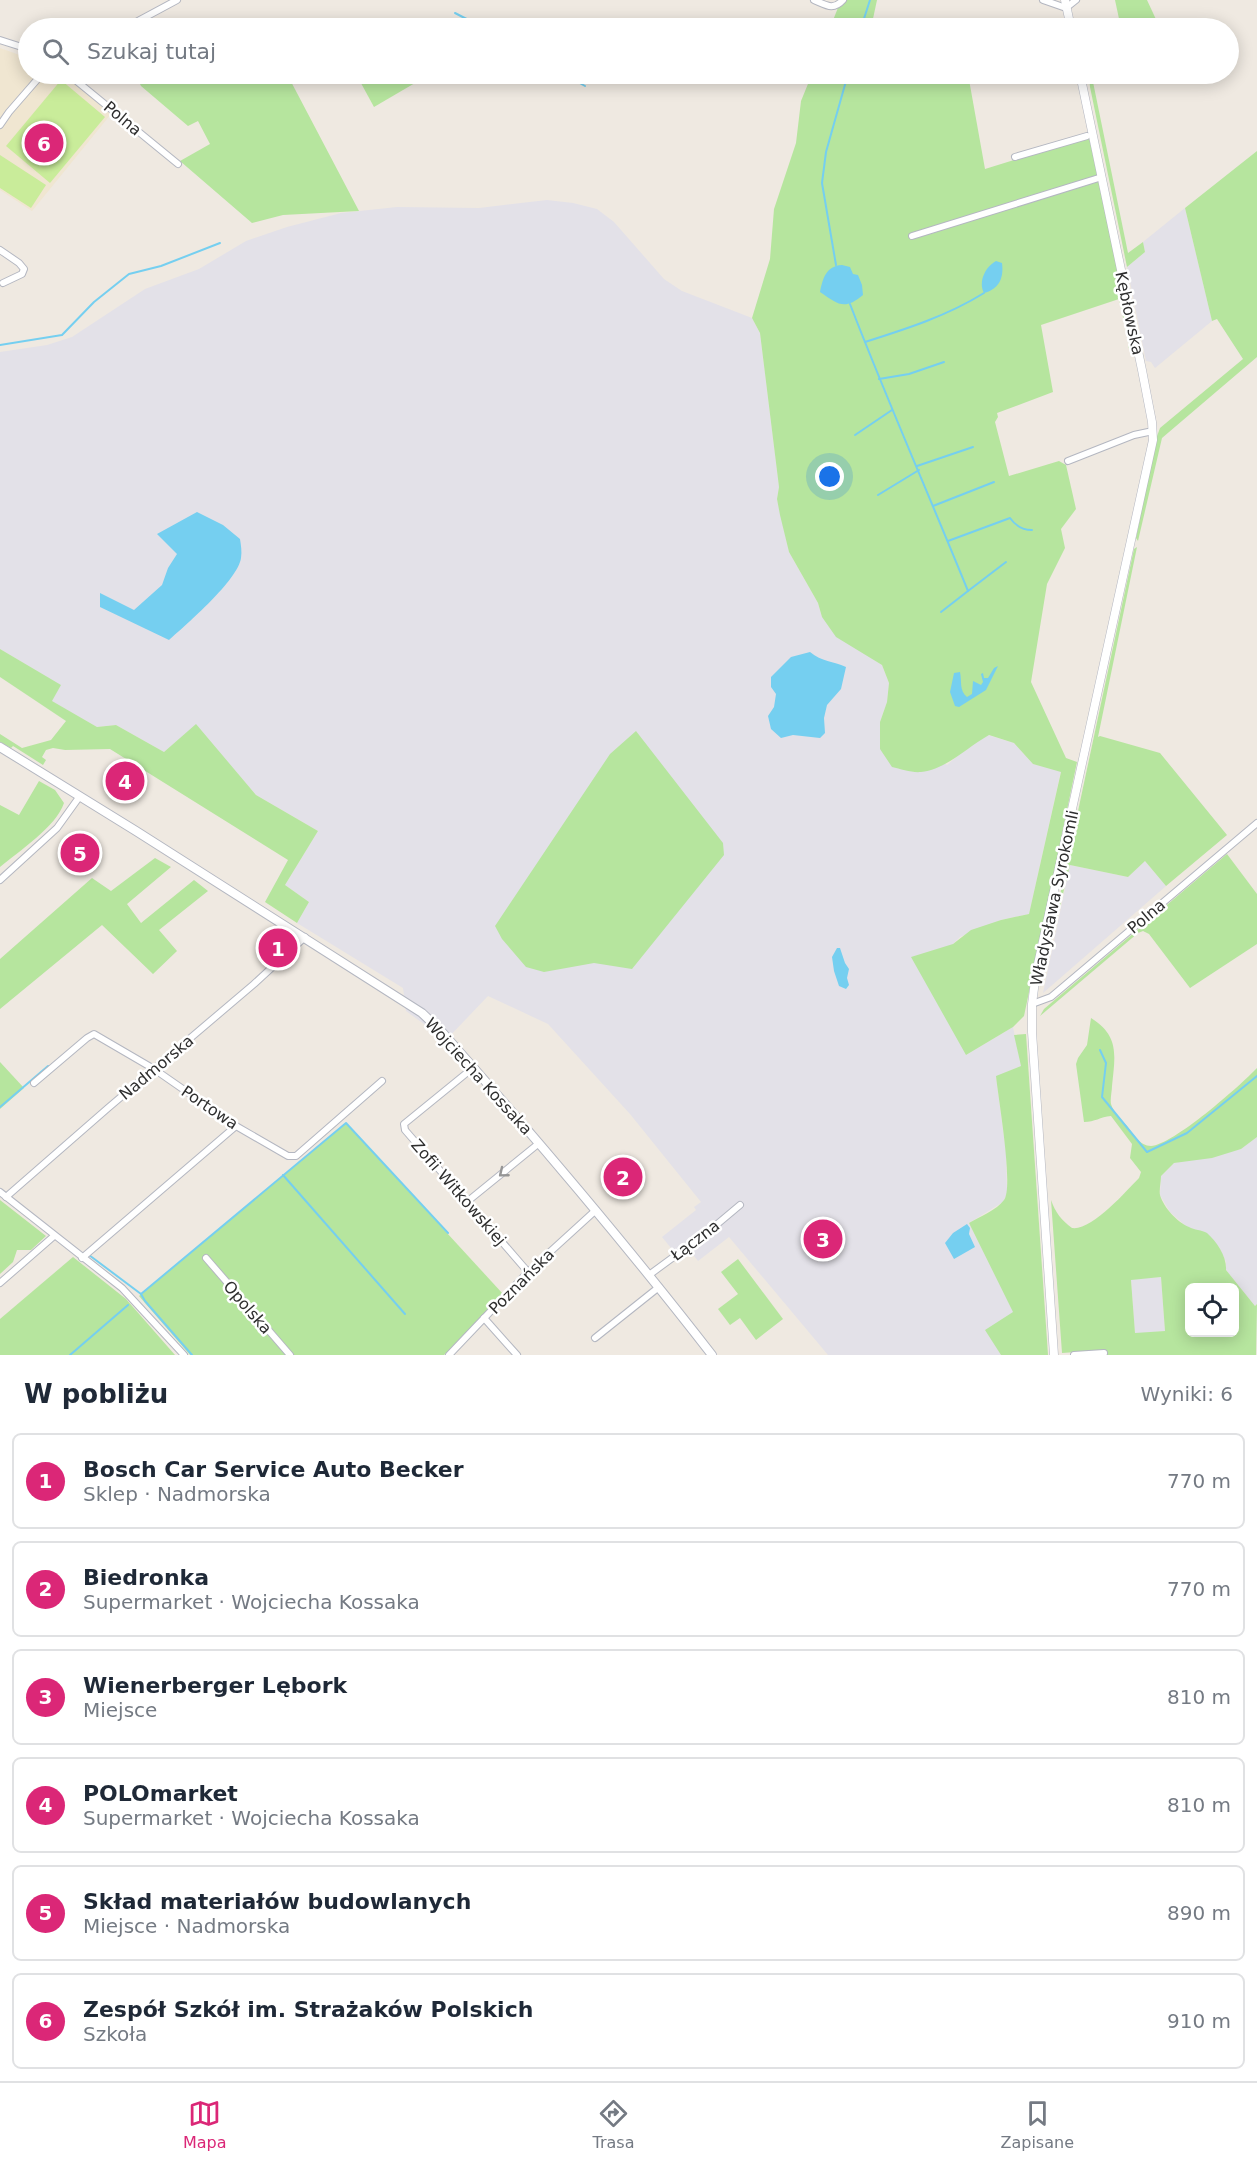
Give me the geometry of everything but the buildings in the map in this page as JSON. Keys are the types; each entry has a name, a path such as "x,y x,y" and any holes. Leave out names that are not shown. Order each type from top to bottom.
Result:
{"main road":[{"name":"Wojciecha Kossaka","path":"0,747 305,937 422,1013 474,1067 596,1210 712,1355"}],"street":[{"path":"144,18 177,0"},
{"path":"814,0 831,7 838,6 843,0"},
{"path":"1043,0 1066,4 1076,0"},
{"path":"0,40 18,46"},
{"path":"0,125 33,84"},
{"name":"Polna","path":"80,84 178,164"},
{"name":"Kębłowska","path":"1082,84 1142,370 1153,431 1151,449"},
{"path":"1015,158 1087,136"},
{"path":"912,236 1102,177"},
{"path":"0,250 20,263 24,269 22,274 3,283"},
{"path":"1068,461 1134,435 1153,431"},
{"name":"Władysława Syrokomli","path":"1054,1355 1032,1004 1036,974 1151,449"},
{"path":"0,880 57,828 80,796"},
{"name":"Polna","path":"1032,1004 1051,997 1257,823"},
{"name":"Nadmorska","path":"184,1355 131,1296 3,1195 254,984 305,937"},
{"name":"Portowa","path":"34,1083 94,1034 154,1069 236,1126 288,1156 296,1156 382,1081"},
{"name":"Zofii Witkowskiej","path":"474,1067 404,1124 405,1130 528,1272"},
{"path":"82,1257 236,1126"},
{"path":"468,1202 538,1144"},
{"name":"Łączna","path":"650,1275 740,1205"},
{"name":"Poznańska","path":"449,1355 528,1272 596,1210"},
{"path":"0,1283 54,1236"},
{"name":"Opolska","path":"206,1258 290,1355"},
{"path":"595,1338 659,1287"},
{"path":"484,1318 517,1355"},
{"path":"1074,1355 1104,1353"}],"shaded area":[{"path":"0,48 18,54 18,84 75,84 111,114 32,211 0,190"},
{"path":"547,200 597,209 614,222 664,279 682,291 752,318 760,333 779,487 777,499 789,552 818,603 822,617 864,653 882,665 889,683 887,702 880,722 947,765 968,747 988,735 1014,743 1033,764 1061,771 1029,914 1001,920 960,937 953,944 966,1055 1013,1027 1021,1066 996,1077 1006,1152 1007,1194 1003,1202 969,1223 1014,1313 996,1345 1001,1355 828,1355 729,1237 698,1261 690,1251 680,1259 662,1237 696,1210 694,1207 701,1202 630,1114 548,1024 488,996 446,1040 406,1011 403,988 297,923 309,902 285,885 318,831 256,795 196,725 164,752 116,725 97,727 51,701 60,685 0,649 0,352 47,345 72,337 145,289 199,269 246,241 287,227 341,213 397,207 479,208"},
{"path":"1185,208 1212,321 1155,368 1151,362 1146,361 1127,267 1145,252 1143,242"},
{"path":"1145,861 1166,886 1043,993 1070,865 1128,877"},
{"path":"1257,1137 1257,1304 1255,1306 1239,1283 1226,1270 1226,1262 1219,1247 1187,1227 1170,1212 1160,1195 1161,1176 1174,1163 1241,1149"},
{"path":"1161,1277 1165,1331 1135,1334 1131,1279"}],"green space":[{"path":"841,0 877,0 873,18 834,18"},
{"path":"1115,0 1147,0 1155,18 1119,18"},
{"path":"58,84 66,84 105,117 50,183 6,146"},
{"path":"140,84 292,84 359,211 283,215 252,223 180,161 210,144 198,121 188,126"},
{"path":"361,84 413,84 374,107"},
{"path":"808,84 970,84 985,169 1089,137 1133,345 1128,348 1119,299 1041,325 1053,392 997,413 998,417 995,422 1009,476 1059,461 1066,465 1076,509 1061,529 1065,548 1047,584 1031,682 1066,758 1077,762 1024,1016 1013,1027 966,1055 911,957 953,944 971,930 1029,914 1061,772 1033,764 1014,743 989,735 948,762 930,770 914,772 892,767 880,749 880,722 887,702 889,683 882,665 836,637 822,617 818,603 789,552 777,499 779,487 760,333 752,318 770,259 774,209 796,143 801,101"},
{"path":"1090,84 1093,84 1128,253 1143,242 1145,252 1127,267"},
{"path":"1257,151 1257,357 1162,438 1138,541 1136,538 1160,428 1243,359 1217,319 1212,321 1185,208"},
{"path":"0,155 46,185 31,208 0,188"},
{"path":"1137,547 1098,737 1160,753 1227,835 1166,886 1145,861 1128,877 1070,865 1040,989 1134,549"},
{"path":"0,649 61,685 52,701 97,727 116,725 164,752 196,724 256,795 318,831 285,885 309,902 297,923 265,902 288,860 110,749 53,748 46,750 42,757 46,760 43,765 13,746 11,748 0,742 0,734 22,748 51,740 66,721 0,677"},
{"path":"636,731 723,843 724,855 632,969 594,963 544,972 526,967 502,939 495,926 610,754"},
{"path":"39,781 55,790 64,803 60,812 45,830 0,867 0,805 19,815"},
{"path":"1227,854 1257,894 1257,944 1190,988 1149,934 1143,931 1040,1016 1044,1009"},
{"path":"155,858 171,867 127,904 141,923 194,880 208,891 159,930 177,951 153,974 102,925 0,1009 0,959 92,878 111,891"},
{"path":"1091,1018 1107,1032 1114,1048 1112,1107 1137,1139 1151,1146 1161,1143 1190,1126 1257,1068 1257,1137 1241,1149 1212,1158 1174,1163 1161,1176 1160,1191 1165,1205 1176,1218 1184,1225 1207,1233 1214,1241 1221,1250 1226,1270 1236,1283 1185,1283 1185,1337 1239,1337 1239,1286 1255,1306 1257,1304 1256,1355 1103,1355 1103,1350 1062,1353 1051,1200 1065,1222 1072,1228 1080,1227 1099,1217 1108,1209 1139,1178 1141,1172 1130,1158 1132,1144 1111,1116 1084,1122 1076,1064 1087,1045","holes":["1161,1277 1165,1331 1135,1333 1131,1280"]},
{"path":"1026,1034 1048,1355 1001,1355 985,1330 1013,1312 969,1223 997,1207 1004,1200 1007,1192 1005,1141 996,1076 1021,1066 1014,1035"},
{"path":"0,1062 24,1088 0,1109"},
{"path":"346,1123 503,1294 444,1355 190,1355 139,1296"},
{"path":"0,1200 46,1236 31,1250 17,1250 13,1262 0,1274"},
{"path":"73,1257 126,1299 175,1355 0,1355 0,1319"},
{"path":"738,1259 783,1319 756,1340 740,1318 730,1325 718,1309 738,1294 721,1272"}],"water":[{"path":"996,261 1002,263 1001,278 997,286 984,293 982,280 989,267"},
{"path":"842,265 850,267 853,274 858,275 862,285 863,295 846,304 841,304 820,292 829,270"},
{"path":"197,512 223,525 240,539 241,551 238,567 231,578 199,613 169,640 100,607 100,593 134,610 162,585 168,568 177,554 157,534"},
{"path":"810,652 823,660 846,667 841,689 827,705 824,718 825,733 820,738 793,735 781,738 771,729 768,716 774,707 776,694 771,687 771,677 791,657"},
{"path":"998,666 986,690 959,707 955,706 950,692 954,673 960,672 962,689 967,697 972,694 973,681 981,685 983,682 981,674 983,673 984,678 988,678"},
{"path":"837,948 840,948 849,969 847,978 849,985 846,989 839,986 834,971 832,957"},
{"path":"967,1224 975,1247 954,1259 945,1243 953,1233"}],"waterway":[{"path":"864,18 870,0"},
{"path":"455,13 465,18"},
{"path":"582,84 585,86"},
{"path":"836,265 822,183 826,152 845,84"},
{"path":"0,345 62,335 94,302 129,274 161,266 220,243"},
{"path":"865,342 941,315 984,293"},
{"path":"850,304 968,591 1006,562"},
{"path":"879,379 909,374 944,362"},
{"path":"855,435 892,410"},
{"path":"917,466 973,447"},
{"path":"878,495 919,470"},
{"path":"933,506 994,482"},
{"path":"948,541 1010,518 1020,527 1032,530"},
{"path":"941,612 968,591"},
{"path":"1100,1050 1106,1063 1102,1097 1147,1152 1187,1133 1257,1076"},
{"path":"0,1107 48,1066"},
{"path":"141,1294 346,1123 448,1233"},
{"path":"283,1175 405,1314"},
{"path":"89,1255 141,1294 192,1355"},
{"path":"70,1355 128,1305"}],"place":[{"name":"Zespół Szkół im. Strażaków Polskich","path":"44,143"},
{"name":"POLOmarket","path":"125,781"},
{"name":"Skład materiałów budowlanych","path":"80,853"},
{"name":"Bosch Car Service Auto Becker","path":"278,948"},
{"name":"Biedronka","path":"623,1177"},
{"name":"Wienerberger Lębork","path":"823,1239"}]}
